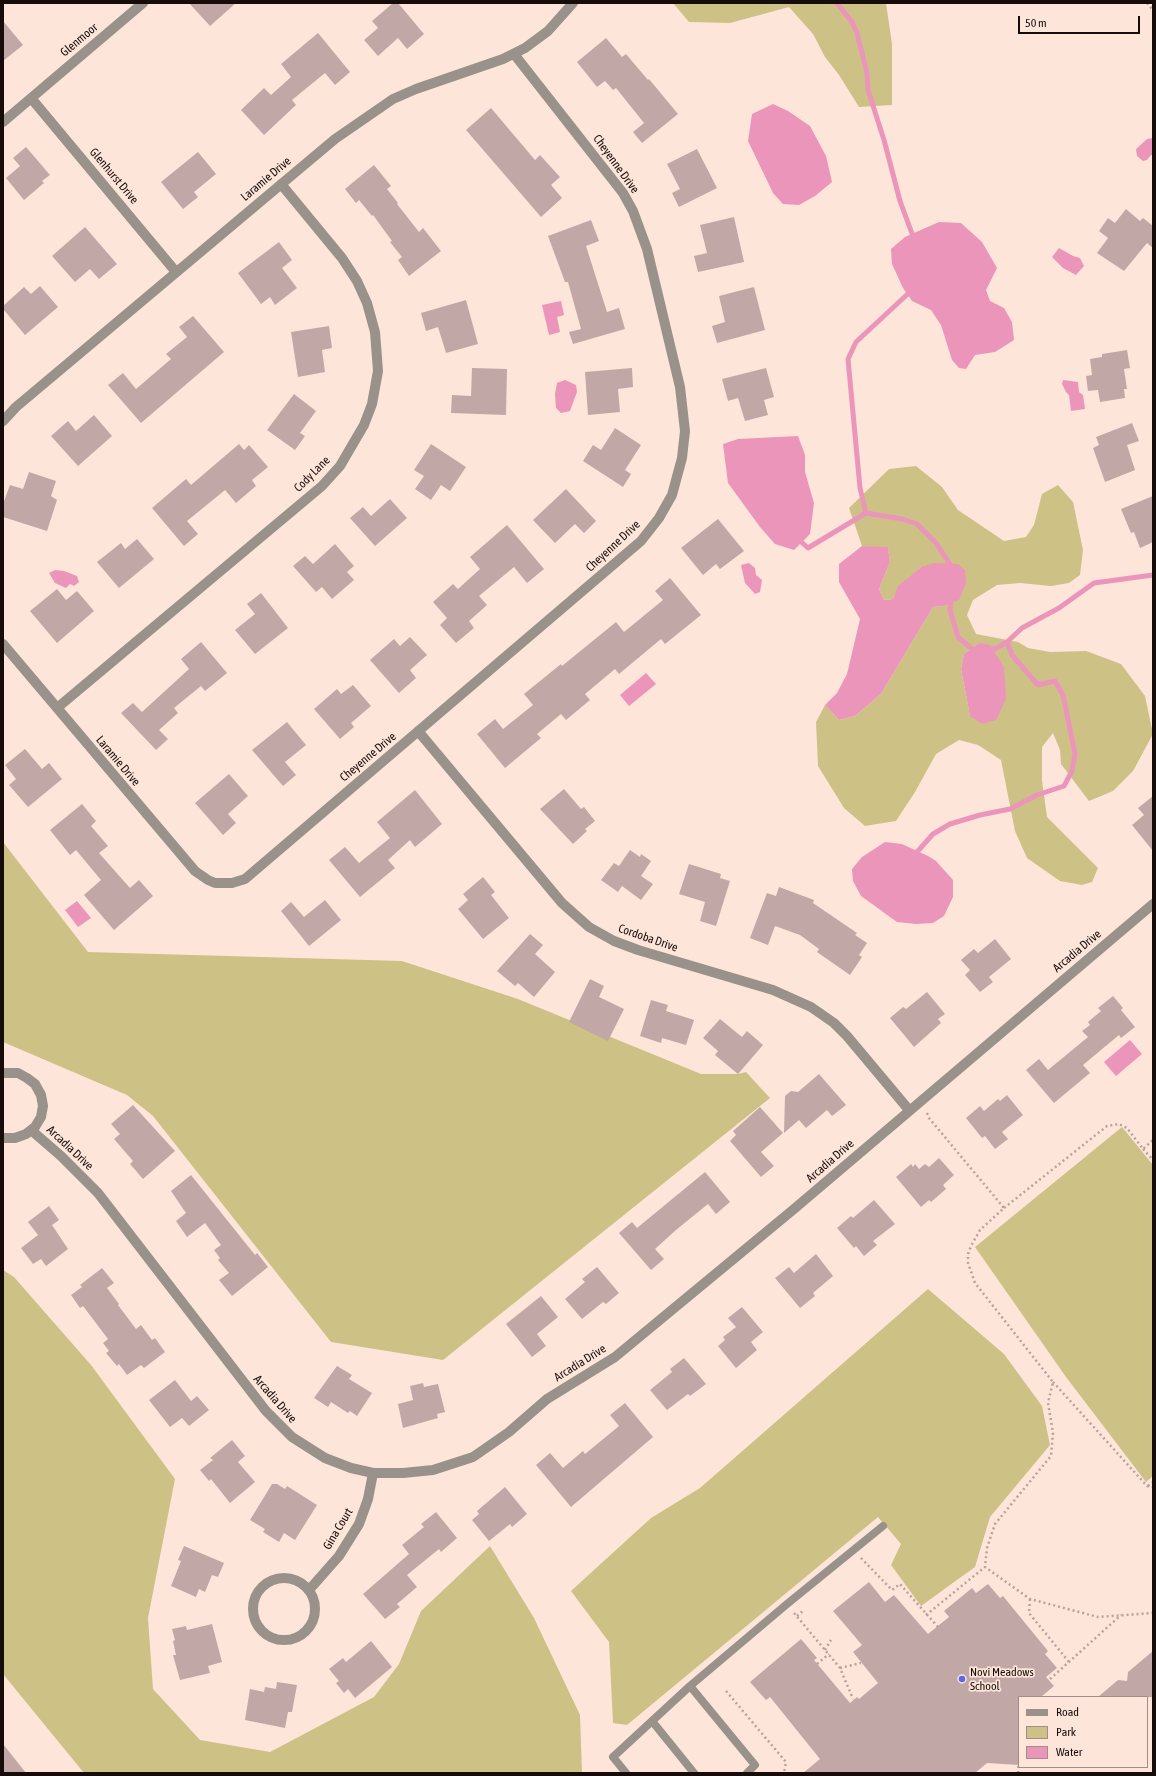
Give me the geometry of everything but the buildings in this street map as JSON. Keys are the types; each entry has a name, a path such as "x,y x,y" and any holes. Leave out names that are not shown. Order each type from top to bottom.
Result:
{"street":[{"name":"Glenmoor","path":"3,122 143,3"},
{"name":"Laramie Drive","path":"3,421 16,407 335,139 393,99 416,89 514,54 548,31 573,3"},
{"name":"Cheyenne Drive","path":"222,884 238,882 245,879 641,541 659,518 672,495 678,476 683,451 684,409 647,248 641,230 622,192 514,54"},
{"name":"Glenhurst Drive","path":"32,98 176,272"},
{"name":"Cody Lane","path":"57,708 322,486 340,466 364,425 372,404 378,371 375,332 367,303 357,281 342,258 280,184"},
{"name":"Laramie Drive","path":"3,644 195,872 208,880 222,884"},
{"name":"Cordoba Drive","path":"418,731 562,903 589,927 614,941 638,950 773,990 811,1006 834,1023 847,1036 909,1110"},
{"name":"Arcadia Drive","path":"31,1130 61,1156 98,1194 251,1393 282,1428 302,1445 325,1458 351,1468 373,1473 410,1473 433,1470 473,1457 492,1445 547,1400 614,1357 794,1209 1153,904"},
{"path":"3,1073 18,1073 35,1084 41,1095 43,1106 41,1117 31,1130 26,1134 15,1138 3,1138"},
{"name":"Gina Court","path":"309,1590 339,1556 359,1524 368,1499 373,1473"},
{"path":"283,1577 302,1583 309,1590 314,1599 316,1610 313,1621 308,1630 299,1637 289,1640 278,1640 268,1636 260,1629 255,1620 253,1611 254,1601 264,1584 273,1579 283,1577"}],"lane":[{"path":"626,1773 612,1757 690,1686 787,1604 883,1526"},
{"path":"690,1686 756,1765 747,1773"},
{"path":"652,1721 694,1773"}],"path":[{"path":"1147,3 1153,10"},
{"path":"921,1100 929,1118 1004,1208"},
{"path":"1153,1160 1127,1128 1119,1124 1108,1126 1004,1208 980,1230 968,1254 968,1263 975,1283 1053,1382 1148,1486 1153,1487"},
{"path":"1143,1149 1153,1140"},
{"path":"926,1615 985,1567 987,1548 995,1524 1052,1456 1053,1434 1048,1403 1053,1382"},
{"path":"1148,1486 1153,1482"},
{"path":"853,1550 892,1590 900,1584 938,1627"},
{"path":"985,1567 1030,1599 1098,1617 1153,1613"},
{"path":"1030,1599 1029,1613 1069,1662"},
{"path":"787,1604 840,1668 854,1700"},
{"path":"797,1616 804,1610"},
{"path":"1050,1679 1122,1615"},
{"path":"825,1650 831,1640"},
{"path":"817,1664 829,1654"},
{"path":"840,1668 861,1663"},
{"path":"726,1691 786,1762 784,1773"},
{"path":"1018,1759 1018,1773"}],"green space":[{"path":"673,3 886,3 892,44 892,105 859,107 839,75 825,57 813,34 789,7 730,23 689,22"},
{"path":"916,466 942,487 958,510 1004,541 1026,537 1034,525 1042,494 1058,485 1073,502 1083,550 1080,575 1069,583 1051,586 1020,583 997,585 973,600 967,615 976,634 1018,642 1028,648 1050,652 1086,651 1121,664 1145,696 1153,734 1133,771 1113,791 1089,801 1061,764 1060,750 1053,733 1042,747 1042,781 1047,817 1098,868 1092,882 1082,885 1060,881 1027,858 1015,831 1001,760 978,745 959,740 936,754 915,792 896,821 865,826 844,808 818,766 816,722 825,705 839,720 855,716 881,694 933,607 943,606 921,567 899,586 893,599 884,600 879,589 890,562 888,548 862,546 849,508 889,469","holes":["979,643 970,716 961,669 964,654"]},
{"path":"3,842 88,952 402,961 518,999 701,1074 738,1074 746,1072 770,1098 443,1360 331,1342 153,1116 127,1095 3,1042"},
{"path":"1122,1127 1153,1165 1153,1476 1146,1482 1066,1377 975,1247"},
{"path":"3,1270 14,1277 91,1365 175,1479 148,1618 153,1689 200,1740 270,1752 374,1697 399,1664 421,1611 490,1546 534,1618 580,1715 582,1773 84,1773 3,1674"},
{"path":"928,1289 1004,1354 1042,1406 1050,1445 990,1517 975,1567 921,1606 891,1565 901,1544 878,1517 627,1725 613,1723 609,1642 571,1591 651,1518 700,1488"}],"water":[{"path":"773,104 788,111 810,126 826,156 832,182 815,196 799,205 783,204 773,193 748,141 752,114"},
{"path":"1153,138 1153,155 1151,155 1147,160 1143,161 1137,156 1136,149 1147,139"},
{"path":"939,222 961,223 982,242 997,268 986,290 990,301 1004,308 1012,322 1014,340 995,352 975,355 966,369 959,368 952,360 941,325 931,310 912,301 903,288 892,264 891,249 905,237"},
{"path":"1059,248 1073,256 1080,258 1084,266 1076,275 1063,268 1052,257"},
{"path":"561,301 564,315 557,317 560,332 549,335 542,305"},
{"path":"565,380 576,385 577,392 570,411 561,413 556,408 555,394 557,383"},
{"path":"1063,380 1078,382 1079,392 1083,395 1085,409 1071,411 1069,395 1062,384"},
{"path":"798,436 805,455 805,472 814,503 810,534 794,550 775,544 760,527 728,483 723,444 738,439"},
{"path":"862,546 888,547 890,562 879,589 884,600 893,599 898,586 921,567 934,563 958,564 965,570 966,583 959,600 943,606 933,607 881,694 855,716 839,720 825,705 837,693 847,674 860,619 839,582 839,564"},
{"path":"749,563 755,568 756,575 762,580 760,592 755,594 745,583 741,565"},
{"path":"55,570 64,571 77,576 79,582 74,586 70,584 66,588 55,583 49,573"},
{"path":"979,643 990,645 1004,667 1006,699 996,720 982,724 970,716 961,669 964,654"},
{"path":"646,673 656,684 629,706 620,695"},
{"path":"885,842 902,844 928,856 936,861 953,880 953,897 944,916 933,923 916,924 897,922 861,896 853,881 852,869 862,857"},
{"path":"77,901 91,918 78,927 65,910"},
{"path":"1130,1040 1142,1054 1116,1076 1104,1062"}],"waterway":[{"path":"837,3 852,22 857,33 867,73 868,90 884,140 900,201 914,239"},
{"path":"866,513 860,488 848,359 856,342 912,290"},
{"path":"798,539 808,548 866,513 902,519 917,524 936,543 951,566 951,570"},
{"path":"987,649 995,649 1007,642 1022,628 1059,608 1094,583 1153,575"},
{"path":"951,596 950,610 958,637 973,650 977,650"},
{"path":"917,852 933,834 950,824 980,815 1010,809 1037,795 1064,786 1072,771 1075,754 1063,695 1055,681 1038,685 1012,655 1007,642"}],"place":[{"name":"Novi Meadows School","path":"962,1679"}]}
